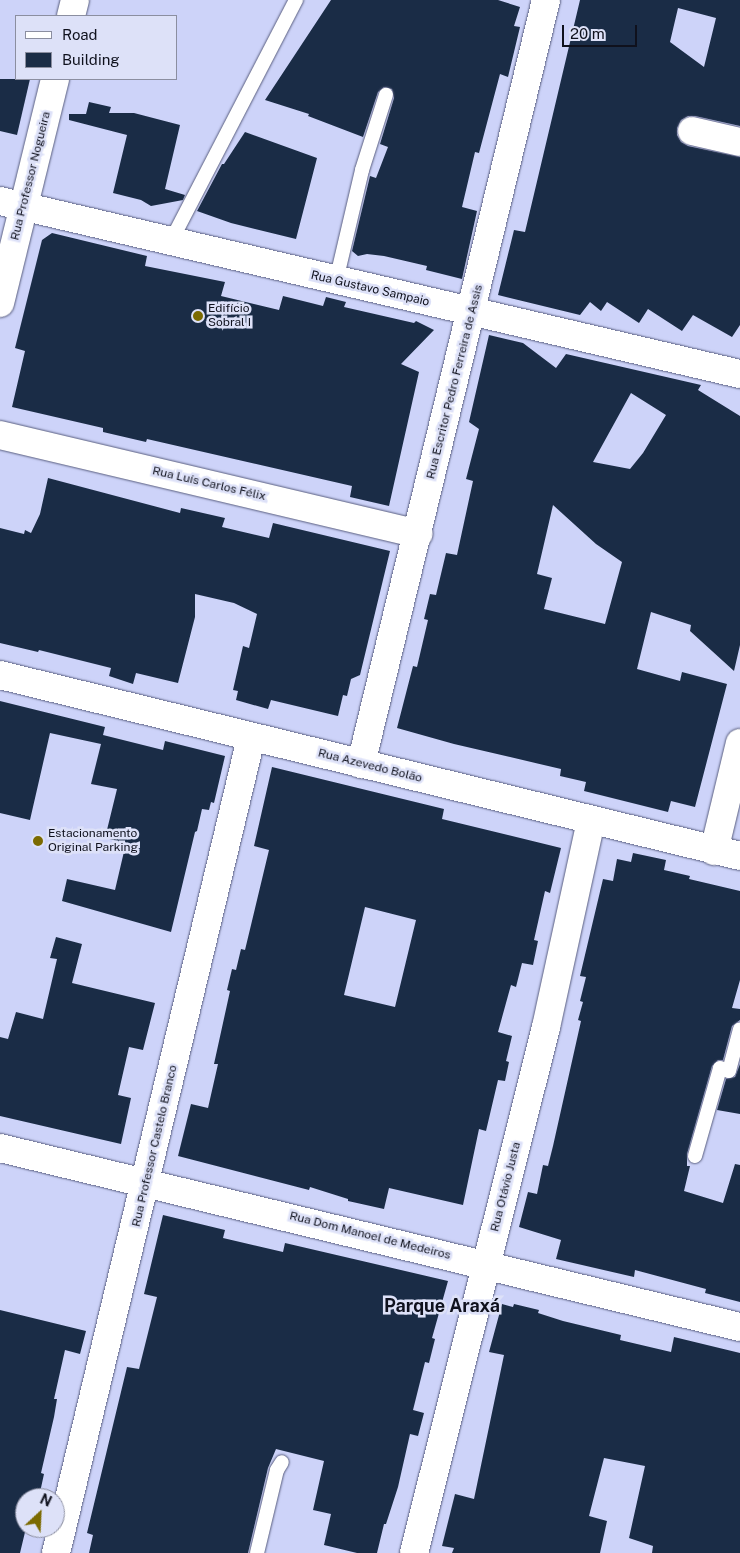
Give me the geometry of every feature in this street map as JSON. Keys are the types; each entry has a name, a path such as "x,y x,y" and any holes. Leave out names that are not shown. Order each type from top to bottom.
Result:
{"street":[{"path":"71,15 75,0"},
{"name":"Rua Escritor Pedro Ferreira de Assis","path":"361,764 472,312 546,0"},
{"name":"Rua Professor Nogueira","path":"0,303 12,204 55,80"},
{"path":"692,131 740,142"},
{"name":"Rua Gustavo Sampaio","path":"12,204 170,243 740,374"},
{"name":"Rua Luís Carlos Félix","path":"0,435 418,534"},
{"name":"Rua Azevedo Bolão","path":"0,675 727,854"},
{"name":"Rua Professor Castelo Branco","path":"56,1553 251,738"},
{"path":"727,854 740,743"},
{"name":"Rua Otávio Justa","path":"414,1553 546,1027 591,820"},
{"name":"Rua Dom Manoel de Medeiros","path":"0,1148 487,1264 740,1327"}],"lane":[{"path":"170,243 296,0"},
{"path":"336,281 362,170 386,95"},
{"path":"695,1156 720,1068 729,1071 740,1029"},
{"path":"257,1553 277,1470 282,1462"}],"building":[{"path":"331,0 498,0 520,7 514,26 520,27 508,77 500,74 479,153 475,152 462,207 477,211 462,279 426,270 427,266 384,256 367,254 358,256 352,251 370,176 376,178 388,147 380,144 394,98 392,89 384,87 378,92 363,137 308,116 309,114 265,100"},
{"path":"580,0 740,0 740,126 688,116 681,120 677,128 677,135 681,142 688,146 740,157 740,325 732,337 693,315 682,331 648,309 639,323 607,302 601,311 590,302 580,315 498,295 514,230 525,232","holes":["678,8 716,18 704,67 670,42"]},
{"path":"0,79 30,80 17,135 0,131"},
{"path":"89,102 111,107 109,113 134,113 180,125 165,189 185,195 183,200 151,206 141,200 113,193 127,135 69,120 69,114 86,114"},
{"path":"245,132 317,158 296,239 231,223 197,211 222,164 224,164"},
{"path":"52,233 147,256 145,266 225,282 221,296 279,310 283,296 323,306 326,297 346,302 344,307 414,323 416,321 434,330 401,364 419,372 389,506 350,497 352,486 147,439 146,442 103,432 103,428 12,407 25,351 15,348 42,240"},
{"path":"489,335 523,343 556,368 566,354 701,385 698,390 740,416 740,645 734,671 690,631 691,625 651,612 637,669 680,681 682,672 727,684 695,807 671,801 668,812 584,791 586,782 560,776 561,769 454,744 397,728 413,666 417,667 428,620 424,619 430,594 436,595 446,553 457,555 473,481 466,479 479,429 469,422","holes":["631,393 666,415 643,453 630,469 593,462","553,505 596,544 622,562 605,624 544,609 552,578 537,574"]},
{"path":"48,478 180,513 181,508 225,518 222,527 269,538 273,523 390,551 360,675 351,679 347,696 343,695 338,716 271,700 268,709 236,700 238,691 233,690 243,646 249,648 257,614 234,603 195,594 195,617 178,683 136,673 133,684 109,676 111,668 39,650 38,652 0,643 0,528 24,534 25,530 31,533 40,514"},
{"path":"0,701 105,727 103,735 163,750 165,741 225,756 214,803 211,802 209,810 202,809 171,932 62,901 67,879 115,890 126,843 105,838 117,789 91,784 101,744 50,733 30,820 0,813"},
{"path":"272,767 444,809 442,819 561,848 550,893 545,891 534,940 538,941 533,965 522,963 516,987 511,985 498,1032 512,1036 506,1061 509,1062 505,1081 498,1080 486,1131 479,1129 463,1205 389,1188 384,1209 348,1201 348,1199 310,1187 309,1190 178,1156 191,1104 208,1108 218,1064 214,1064 230,991 227,990 232,969 236,970 241,949 245,950 269,850 254,846","holes":["365,907 416,920 395,1007 344,995"]},
{"path":"633,853 666,860 664,870 690,876 689,879 740,891 740,980 732,1008 740,1009 740,1020 732,1026 723,1060 718,1060 712,1066 687,1154 687,1166 690,1166 684,1191 723,1203 735,1164 740,1165 740,1302 705,1293 706,1289 635,1270 634,1277 556,1259 561,1240 519,1227 528,1192 537,1194 543,1165 548,1166 553,1146 581,1021 578,1020 583,1002 580,1001 586,977 580,976 603,879 613,881 617,859 631,862"},
{"path":"56,937 82,944 72,983 155,1003 143,1050 129,1047 118,1095 131,1098 121,1144 0,1116 0,1037 8,1039 16,1012 43,1019 57,959 50,958"},
{"path":"740,1064 740,1114 717,1110 726,1079 735,1077"},
{"path":"163,1215 225,1230 223,1238 283,1252 285,1243 448,1281 432,1338 435,1339 429,1363 425,1362 413,1410 424,1413 418,1436 410,1434 398,1487 386,1524 384,1524 377,1553 357,1553 324,1545 331,1514 313,1510 324,1461 276,1449 268,1468 248,1553 89,1553 93,1535 87,1533 127,1367 139,1369 157,1297 144,1294"},
{"path":"502,1304 513,1307 514,1304 539,1310 538,1313 563,1321 621,1335 620,1340 671,1352 674,1337 740,1353 740,1553 652,1553 653,1546 629,1538 645,1466 604,1458 589,1516 607,1521 600,1553 452,1553 454,1548 442,1546 455,1494 474,1499 504,1355 489,1352"},
{"path":"0,1310 86,1331 80,1354 65,1350 54,1399 57,1399 54,1417 41,1473 44,1474 41,1488 15,1488 15,1538 24,1538 20,1553 0,1553"}],"place":[{"name":"Edifício Sobral I","path":"198,316"},
{"name":"Estacionamento Original Parking","path":"38,841"}],"district":[{"name":"Parque Araxá","path":"442,1306"}]}
